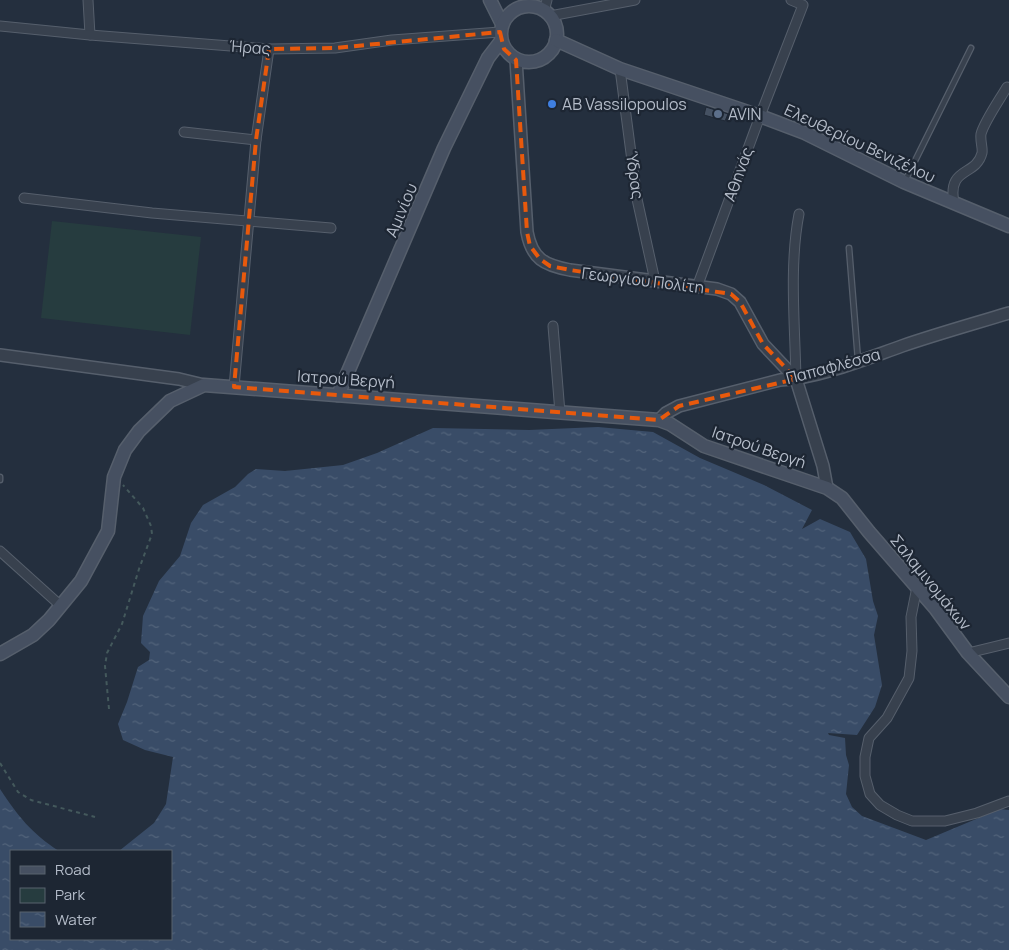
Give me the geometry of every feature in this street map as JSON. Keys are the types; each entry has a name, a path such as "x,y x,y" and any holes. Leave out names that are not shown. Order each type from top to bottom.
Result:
{"main road":[{"path":"490,0 501,32 510,55 516,60 533,62 541,60 553,48 557,32 547,9 527,3 512,11 506,17 501,32"},
{"name":"Αμινίου","path":"338,395 444,148 501,32"},
{"name":"Ελευθερίου Βενιζέλου","path":"556,40 620,69 805,133 904,182 1009,226"},
{"name":"Ιατρού Βεργή","path":"0,654 33,635 61,606 81,581 108,531 114,477 125,450 139,431 170,401 204,385 659,420 670,424 704,446 827,488"},
{"name":"Σαλαμινομάχων","path":"827,488 842,498 917,587 968,653 1009,697"}],"street":[{"path":"88,0 90,35"},
{"path":"547,9 635,0"},
{"name":"Αθηνάς","path":"697,287 760,116 804,5 792,0"},
{"name":"Ήρας","path":"0,26 269,49 335,48 410,38 501,32"},
{"path":"234,387 256,140 269,49"},
{"name":"Γεωργίου Πολίτη","path":"516,60 527,232 530,246 540,259 550,266 717,289 732,294 740,302 764,344 796,379 823,466 827,488"},
{"name":"Ύδρας","path":"620,69 637,199 655,281"},
{"path":"954,203 952,192 954,184 962,173 975,165 982,153 981,132 1007,87"},
{"path":"184,132 256,140"},
{"path":"24,198 152,213 331,228"},
{"path":"796,379 794,276 795,234 799,214"},
{"name":"Παπαφλέσσα","path":"659,420 666,413 679,406 780,380 796,379 1009,313"},
{"path":"553,326 560,413"},
{"path":"0,355 179,379 204,385"},
{"path":"0,551 61,606"},
{"path":"917,587 911,617 912,651 909,678 887,718 869,738 865,757 865,776 870,794 880,805 897,816 912,821 945,822 977,813 1009,800"},
{"path":"968,653 1009,643"}],"lane":[{"path":"904,182 971,48"},
{"path":"849,248 858,361"}],"path":[{"path":"109,709 105,666 107,653 122,624 152,534 151,526 143,508 127,488 114,477"},
{"path":"0,763 18,792 31,800 95,818"}],"highlighted area":[{"path":"500,32 504,49 516,60 527,232 530,246 540,259 550,266 570,270 731,294 740,302 763,344 796,379 679,406 659,420 234,387 256,140 269,49 335,48"}],"green space":[{"path":"52,221 201,237 190,335 41,318"}],"water":[{"path":"598,427 653,432 700,458 764,485 812,510 802,529 820,519 850,532 866,559 873,601 878,616 874,635 882,685 875,707 857,735 828,733 829,735 845,738 846,755 849,765 846,794 852,807 862,816 926,840 1000,809 1009,810 1009,950 0,950 0,789 26,823 41,838 58,850 10,850 10,940 172,940 172,850 120,850 154,823 166,804 173,757 145,750 123,740 118,724 138,667 149,660 150,652 141,643 143,616 159,581 180,556 191,523 203,505 235,487 256,469 285,471 343,465 377,453 433,428 529,430"}],"building":[{"path":"706,107 728,114 725,121 704,115"}],"place":[{"name":"AB Vassilopoulos","path":"552,104"},
{"name":"AVIN","path":"718,114"}]}
